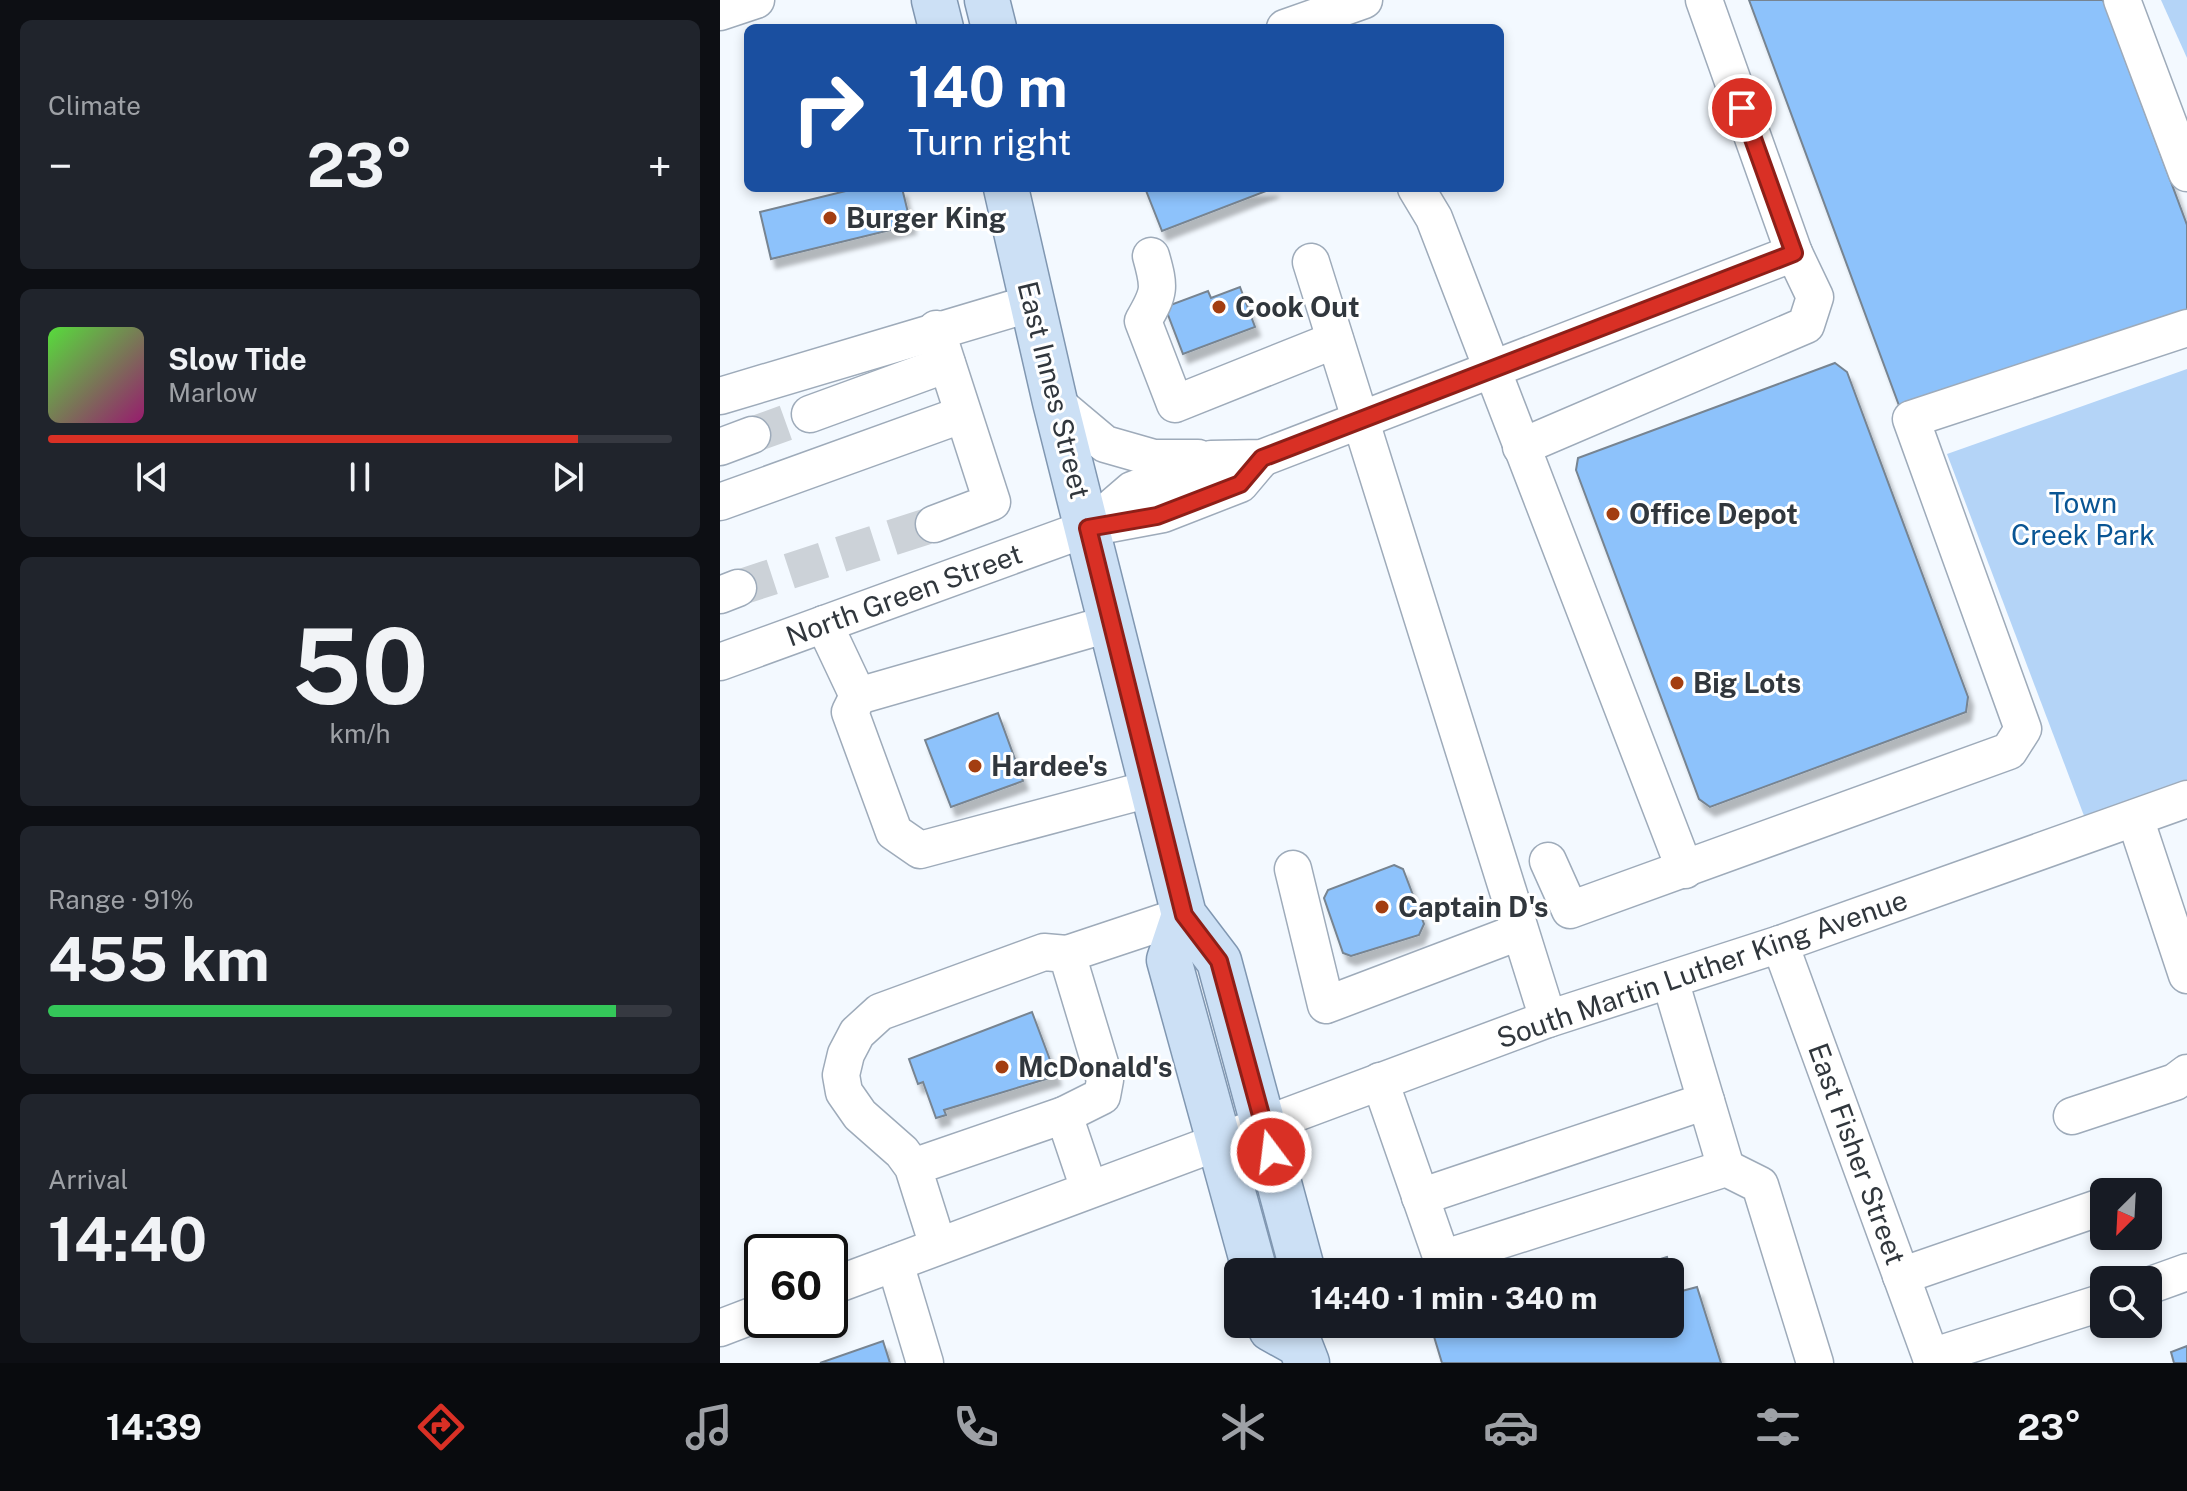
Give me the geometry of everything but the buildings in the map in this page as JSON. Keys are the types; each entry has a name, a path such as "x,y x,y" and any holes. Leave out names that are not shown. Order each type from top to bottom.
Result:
{"main road":[{"path":"934,0 940,24"},
{"path":"987,0 993,24"},
{"name":"East Innes Street","path":"1006,192 1055,402 1184,915 1219,961 1299,1258"},
{"path":"1184,915 1169,960 1251,1258"}],"street":[{"path":"720,12 756,0"},
{"path":"1521,447 1806,325 1815,297 1794,253 1704,0"},
{"path":"2122,0 2187,173"},
{"path":"1302,24 1356,11"},
{"path":"1418,192 1434,218 1685,870"},
{"path":"1055,402 1105,444 1154,458 1262,458 1794,253"},
{"path":"1151,256 1159,285 1157,297 1143,321 1175,404 1335,340"},
{"path":"1311,262 1507,894 1540,1022"},
{"path":"720,396 936,329 1032,303"},
{"path":"1548,861 1570,910 2009,751 2023,729 1911,419 2187,328"},
{"path":"934,524 992,502 961,415 936,329"},
{"path":"810,414 947,364"},
{"path":"720,502 961,415"},
{"path":"1088,528 1157,516 1240,484 1262,458"},
{"path":"1088,528 1132,490 1211,459"},
{"name":"North Green Street","path":"720,662 1088,528"},
{"path":"1112,623 858,696 850,712 894,832 920,850 1153,788"},
{"path":"824,624 858,696"},
{"name":"South Martin Luther King Avenue","path":"848,1280 1540,1022 1780,944 2187,799"},
{"path":"2135,818 2187,975"},
{"path":"1293,869 1326,1005 1508,936"},
{"path":"1507,894 1508,936 1540,1022"},
{"path":"1067,954 1184,915"},
{"name":"East Fisher Street","path":"1780,944 1932,1360"},
{"path":"913,1167 1064,1115 1102,1096 1105,1080 1067,954 1060,950 1044,952 895,1007 868,1021 857,1033 841,1075 844,1092 860,1115 913,1167 938,1246"},
{"path":"1670,980 1726,1168"},
{"path":"2072,1116 2175,1082 2187,1073"},
{"path":"1380,1081 1442,1259 1726,1168 1760,1185 1815,1363"},
{"path":"1420,1197 1706,1101"},
{"path":"1064,1115 1089,1189"},
{"path":"1901,1276 2090,1211"},
{"path":"895,1263 925,1363"},
{"path":"2162,1281 2187,1272"},
{"path":"1932,1360 2090,1307"},
{"path":"720,1328 744,1319"}],"green space":[{"path":"2161,0 2187,0 2187,58"},
{"name":"Town Creek Park","path":"2187,369 2187,786 2086,821 1947,454"}],"tunnel":[{"path":"752,435 810,414"},
{"path":"738,588 934,524"}],"place":[{"name":"Burger King","path":"830,218"},
{"name":"Cook Out","path":"1219,307"},
{"name":"Office Depot","path":"1613,514"},
{"name":"Big Lots","path":"1677,683"},
{"name":"Hardee's","path":"975,766"},
{"name":"Captain D's","path":"1382,907"},
{"name":"McDonald's","path":"1002,1067"}],"route":[{"path":"1271,1152 1219,961 1184,915 1088,528 1157,516 1240,484 1262,458 1794,253 1742,108"}]}
